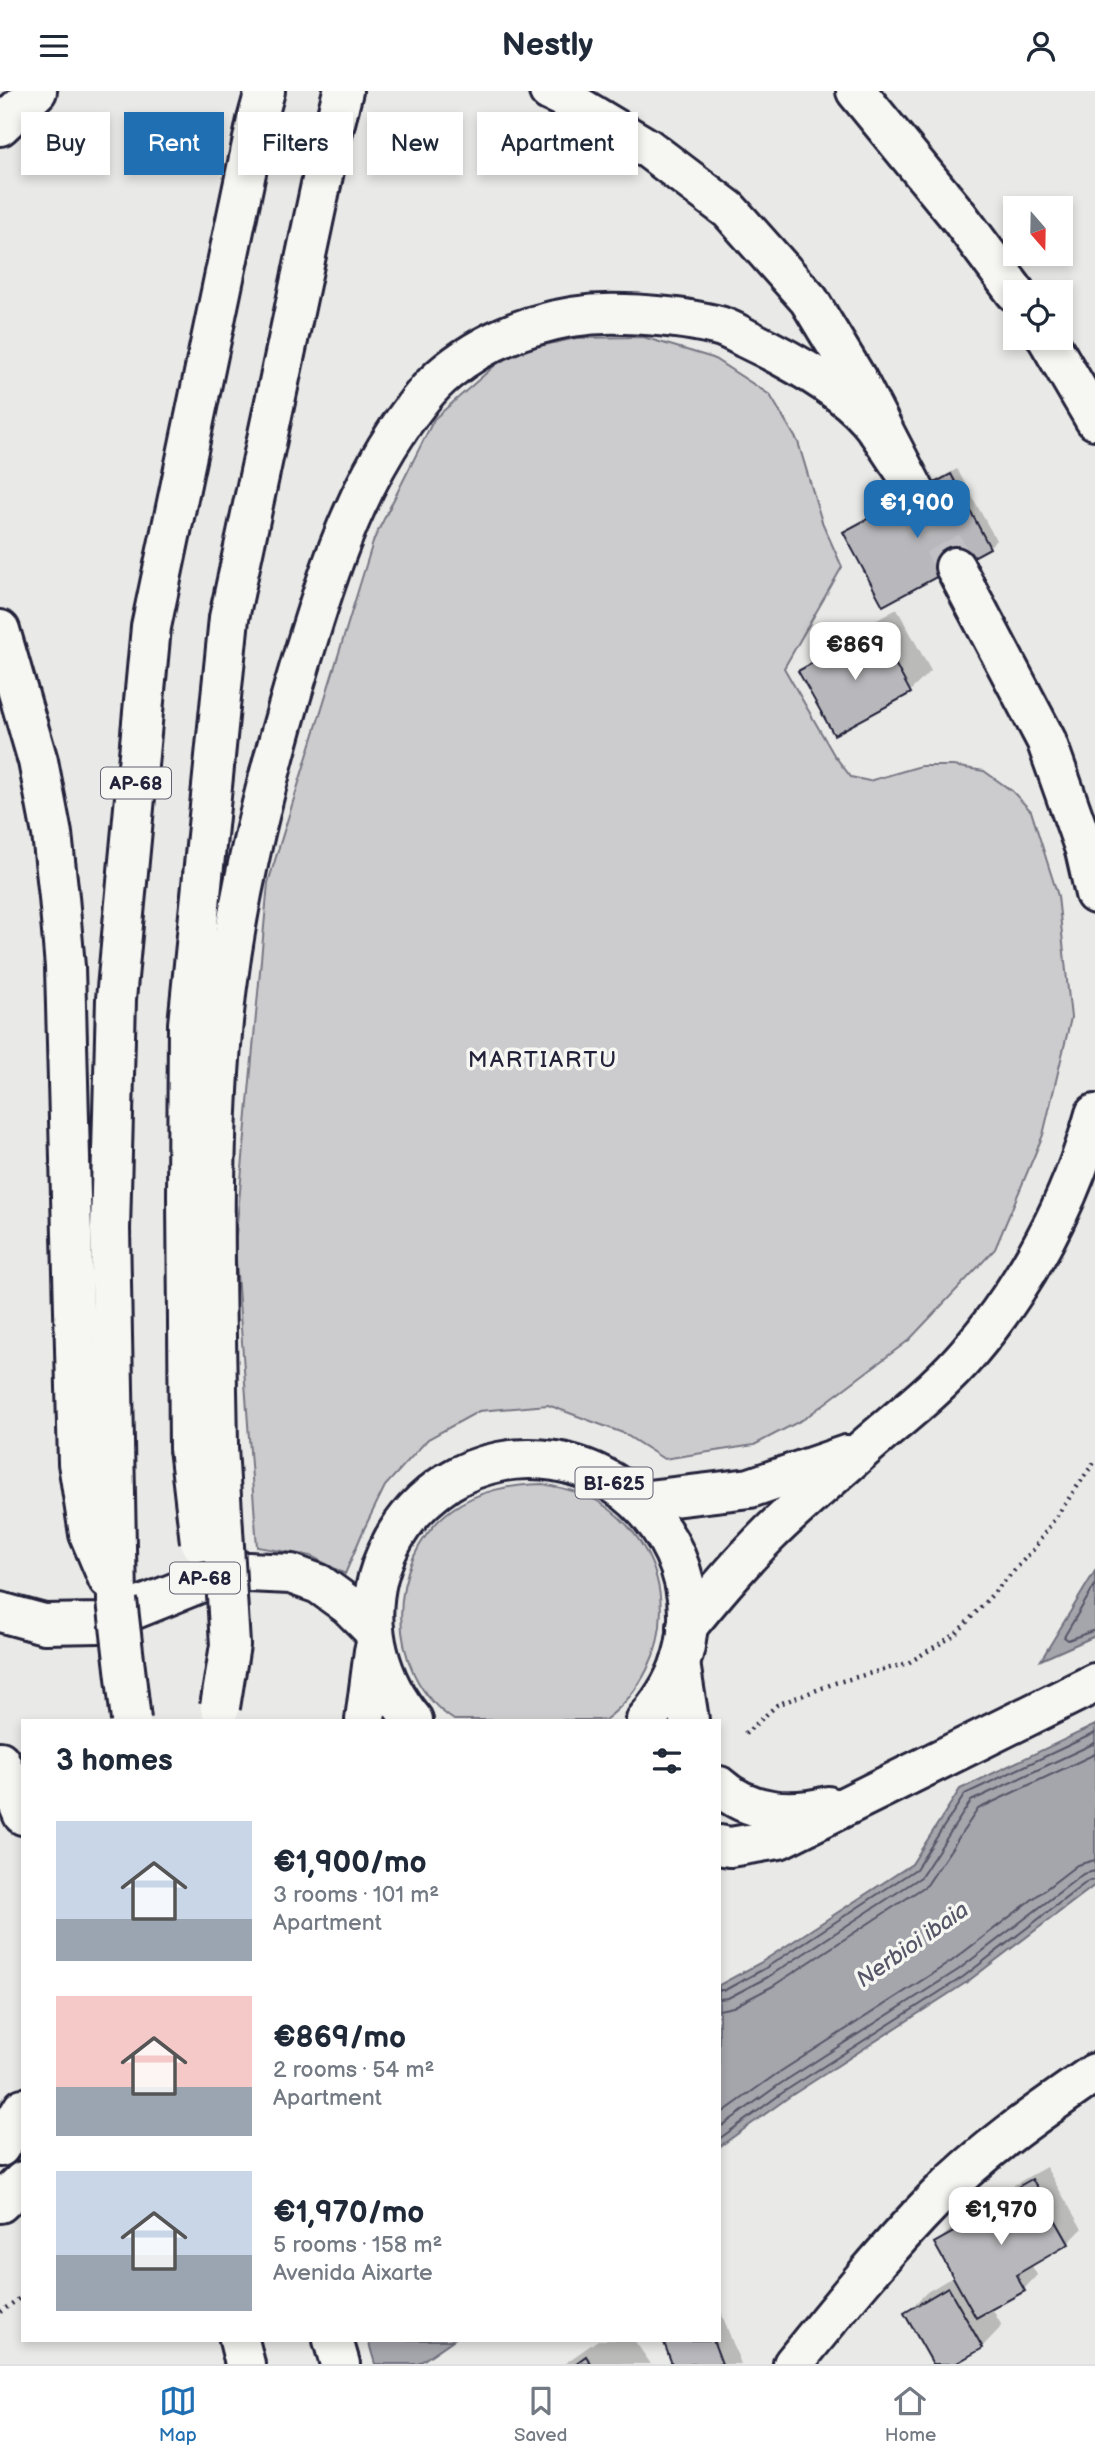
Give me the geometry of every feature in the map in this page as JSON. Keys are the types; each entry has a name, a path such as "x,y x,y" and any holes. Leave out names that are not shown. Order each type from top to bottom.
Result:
{"main road":[{"path":"0,126 37,91"},
{"path":"221,1714 230,1645 204,1447 187,1196 188,1024 229,618 343,91"},
{"path":"204,1447 222,1031 242,888 273,760 321,594 346,525 377,462 419,401 447,372 481,347 547,321 598,313 650,314 719,325 778,354 829,386 867,418 909,480 858,381 809,300 729,210 646,146 549,91"},
{"path":"856,91 960,217 1006,280"},
{"name":"AP-68","path":"131,1719 117,1600 96,1460 110,1229 116,999 150,627 261,105"},
{"path":"1054,350 1095,420"},
{"path":"956,567 1046,740 1085,850 1095,894"},
{"path":"0,630 38,761 52,834 66,980 96,1460"},
{"path":"684,1645 730,1575 769,1534 900,1419 968,1353 1018,1288 1060,1210 1086,1146 1095,1114"},
{"path":"639,1501 750,1488 862,1450"},
{"name":"BI-625","path":"365,1719 374,1636 374,1592 384,1555 404,1522 430,1494 461,1474 498,1461 535,1458 573,1463 608,1478 639,1501 661,1528 678,1559 686,1592 684,1645 689,1719"},
{"path":"0,1612 44,1624 100,1623 202,1582 248,1572 291,1574 319,1584 348,1605 374,1636"},
{"name":"BI-625","path":"374,1636 383,1670 395,1695 412,1719"},
{"name":"BI-625","path":"647,1719 664,1698 684,1645"},
{"path":"721,1845 730,1847 779,1839 1095,1683"},
{"path":"0,1761 21,1810"},
{"path":"721,1787 740,1800 785,1812 820,1808 867,1796"},
{"path":"793,2364 878,2260 938,2196 1040,2110 1095,2073"},
{"path":"0,2147 21,2111"},
{"path":"0,2203 21,2183"},
{"path":"240,2342 245,2364"},
{"path":"334,2342 340,2364"}],"path":[{"path":"745,1734 777,1705 835,1683 908,1663 956,1635 1033,1551 1095,1461"},
{"path":"0,2312 21,2297"}],"shaded area":[{"path":"643,337 713,358 770,395 798,442 822,522 842,567 784,668 834,755 851,777 869,781 921,766 953,766 984,771 1012,791 1031,811 1058,896 1071,1018 1043,1135 995,1249 909,1340 804,1419 754,1445 664,1459 623,1433 548,1405 479,1411 428,1439 385,1486 345,1574 311,1556 257,1547 235,1246 268,883 374,539 434,419 509,353 576,338"},
{"path":"543,1484 579,1493 599,1502 626,1524 645,1550 657,1579 661,1609 658,1640 647,1669 630,1696 606,1719 453,1719 431,1700 414,1675 404,1646 401,1616 404,1586 414,1557 429,1531 451,1510 495,1490"}],"water":[{"path":"1095,1571 1095,1636 1041,1660"},
{"name":"Nerbioi ibaia","path":"1095,1725 1095,1885 967,1982 789,2097 721,2146 721,1984 760,1963 912,1864 960,1789"},
{"path":"369,2342 450,2342 418,2364 375,2364"}],"building":[{"path":"951,474 990,548 883,606 843,532"},
{"path":"876,628 911,693 834,735 798,671"},
{"path":"1032,2179 1069,2244 1016,2275 1025,2291 976,2318 934,2243 982,2216 978,2209"},
{"path":"948,2287 983,2348 955,2364 933,2364 904,2313"},
{"path":"664,2342 714,2342 722,2364 672,2364"},
{"path":"586,2356 591,2364 575,2364"}],"tunnel":[{"path":"916,493 955,567"}],"district":[{"name":"MARTIARTU","path":"543,1059"}]}
